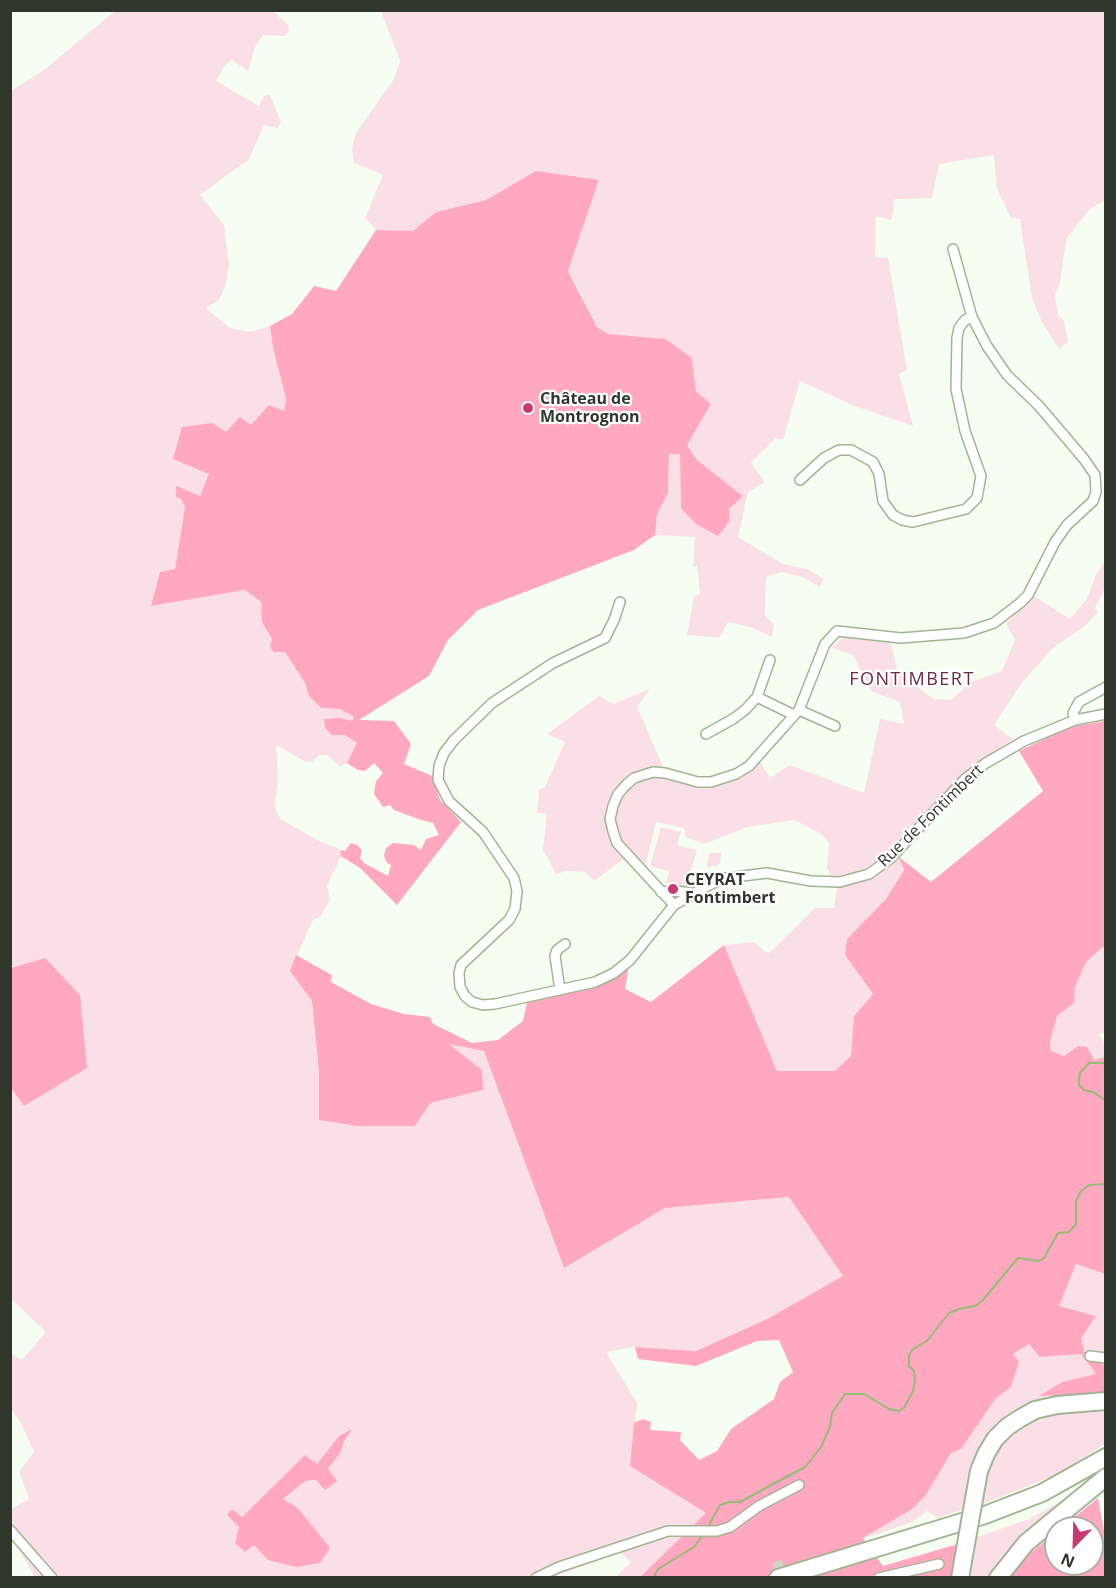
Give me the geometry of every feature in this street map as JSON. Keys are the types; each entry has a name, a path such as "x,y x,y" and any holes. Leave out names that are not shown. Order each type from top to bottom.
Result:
{"highway":[{"path":"962,1569 979,1471 995,1439 1007,1427 1035,1410 1057,1405 1106,1401"},
{"path":"778,1578 985,1515 1042,1493 1106,1457"},
{"path":"809,1578 989,1525 1049,1500 1106,1468"},
{"path":"998,1578 1026,1543 1106,1478"}],"street":[{"path":"674,905 617,843 610,819 613,806 618,794 634,778 653,772 698,782 711,782 736,774 749,766 796,713 825,644 837,631 901,638 963,633 994,623 1028,594 1055,542 1067,525 1093,501 1096,492 1095,475 1084,459 1039,406 993,358 972,317 952,249"},
{"path":"800,480 824,458 839,450 852,450 873,462 879,474 883,501 893,515 913,522 966,509 977,498 981,476 965,431 956,389 957,338 959,327 965,320 972,317"},
{"name":"Rue de Fontimbert","path":"620,602 605,638 553,663 492,703 454,740 444,753 439,766 438,780 449,801 483,832 514,878 517,891 515,909 509,920 461,965 460,987 472,1002 483,1005 560,990 595,982 614,973 630,960 674,905 693,893 726,878 767,873 811,882 833,882 853,880 869,874 891,858 959,786 986,763 1024,741 1075,720 1106,714"},
{"path":"706,734 733,719 757,697 770,660"},
{"path":"1075,720 1073,712 1078,702 1106,687"},
{"path":"757,697 835,726"},
{"path":"661,892 693,893"},
{"path":"560,990 555,956 557,950 565,944"},
{"path":"1090,1356 1106,1358"},
{"path":"536,1578 668,1530 717,1531 730,1527 759,1506 799,1485"},
{"path":"10,1530 52,1578"},
{"path":"879,1578 939,1564"}],"shaded area":[{"path":"115,11 273,11 288,25 289,31 285,36 263,35 255,47 248,71 232,60 225,65 216,81 259,106 264,96 270,95 281,122 278,128 264,125 249,159 200,195 224,225 229,264 226,284 219,300 206,308 230,328 250,332 270,326 286,399 284,412 210,473 200,496 176,487 185,507 175,570 160,572 152,606 245,590 261,602 262,622 272,639 270,647 273,652 285,652 305,683 309,696 321,708 340,709 354,717 352,721 340,718 345,735 357,743 347,763 340,767 327,755 319,755 312,762 306,762 276,745 278,778 275,804 277,814 282,820 319,841 337,848 341,856 327,886 330,900 320,917 313,920 290,971 312,1001 319,1072 319,1119 430,1103 482,1070 447,1043 484,1051 564,1268 665,1208 790,1197 844,1276 767,1319 696,1351 635,1347 606,1352 637,1403 630,1466 707,1513 640,1577 615,1577 631,1562 620,1552 551,1578 35,1577 11,1537 11,1509 29,1499 19,1472 34,1452 20,1421 11,1409 11,1353 22,1360 46,1332 11,1299 11,1088 24,1106 45,958 11,968 11,91 44,70","holes":["351,1430 341,1452 328,1469 337,1481 305,1481 282,1499 299,1509 329,1548 235,1543 239,1527 232,1509 242,1517 305,1455 317,1464 339,1436"]},
{"path":"381,11 1105,11 1105,201 1091,208 1066,239 1060,284 1055,295 1058,315 1064,321 1068,342 1059,349 1041,320 1032,298 1020,219 1011,218 997,189 994,155 939,164 932,198 895,199 891,220 876,216 875,257 888,258 907,370 899,374 913,426 852,405 800,381 783,440 776,438 751,463 765,482 748,492 738,537 783,564 807,569 824,579 819,587 803,577 781,572 766,577 765,616 774,624 772,637 750,627 728,622 719,638 687,635 694,597 700,594 697,565 693,568 695,537 655,535 657,514 668,493 669,454 680,454 681,508 729,522 729,509 743,496 697,460 687,444 711,404 696,391 692,358 666,339 608,334 597,327 568,271 599,181 536,172 486,200 436,212 413,232 376,230 365,218 383,175 354,163 352,149 356,133 394,79 400,61"},
{"path":"536,171 599,180 568,271 597,327 608,334 666,339 692,358 696,391 711,404 687,445 697,460 743,496 729,509 729,522 718,536 696,524 681,508 680,454 669,454 668,493 657,514 655,535 634,550 478,610 448,640 429,676 359,720 394,721 411,744 404,764 432,776 440,800 461,822 397,905 360,868 341,856 340,850 345,851 351,843 357,845 362,850 360,858 364,863 388,876 391,865 387,863 384,856 386,848 393,843 414,845 421,850 426,839 439,835 433,823 394,810 390,805 383,807 374,794 376,781 383,773 374,763 365,771 358,770 347,763 357,743 345,735 332,735 325,728 324,719 340,718 352,721 354,717 340,709 321,708 309,696 305,683 285,652 273,652 270,646 272,639 262,622 261,602 245,590 151,606 160,572 175,569 185,507 181,499 176,497 176,486 200,496 209,474 173,459 182,427 212,423 226,432 240,417 251,425 269,405 284,411 286,399 270,326 292,314 314,286 336,291 376,230 413,231 436,212 486,200"},
{"path":"1105,561 1105,588 1095,608 1098,612 1085,626 1054,647 1021,684 994,725 1013,739 1000,748 900,856 904,869 886,899 847,939 845,955 873,994 854,1016 851,1056 836,1071 777,1071 724,945 754,942 768,954 815,908 834,908 837,887 827,868 829,843 820,833 794,820 748,827 704,844 686,837 684,828 656,822 646,863 625,858 594,881 585,872 566,871 556,874 543,850 547,814 537,813 539,790 545,787 565,742 547,734 599,696 614,704 651,688 637,707 665,771 722,782 759,760 770,778 790,765 864,793 880,719 904,724 900,702 871,691 853,655 832,648 846,635 890,641 898,673 934,699 951,700 971,682 1002,671 1015,640 1006,624 1034,596 1070,619 1087,599 1095,577"},
{"path":"1105,721 1105,949 1103,947 1086,962 1075,987 1074,1003 1057,1016 1050,1041 1051,1051 1064,1056 1078,1046 1087,1047 1094,1060 1105,1057 1105,1274 1076,1264 1059,1306 1096,1316 1081,1338 1084,1351 1105,1366 1105,1394 1039,1396 1062,1382 1096,1374 1081,1354 1040,1357 1029,1344 1013,1354 1019,1362 1011,1387 995,1399 961,1449 951,1453 926,1495 912,1509 863,1538 883,1566 961,1543 955,1577 640,1577 706,1513 630,1466 634,1423 643,1419 651,1422 650,1430 681,1432 680,1440 699,1460 717,1451 731,1429 774,1399 780,1382 793,1372 779,1340 757,1341 696,1366 638,1359 635,1347 696,1351 767,1319 843,1276 789,1197 665,1208 564,1268 484,1051 449,1044 482,1070 483,1090 430,1103 415,1126 358,1126 319,1120 319,1072 312,1001 290,971 296,955 332,975 331,982 371,1004 404,1014 430,1017 433,1024 472,1043 498,1040 523,1021 527,1003 597,985 629,965 625,989 651,1002 724,945 777,1071 835,1071 851,1056 854,1016 873,994 845,955 847,939 886,899 904,870 899,857 931,882 1043,791 1019,751 1070,727"},
{"path":"661,827 681,832 677,845 697,850 686,888 666,883 669,871 650,866"},
{"path":"709,853 721,853 720,863 707,867"},
{"path":"1103,947 1106,949 1106,1032 1099,1035 1105,1044 1105,1057 1094,1060 1065,1056 1051,1051 1050,1041 1057,1016 1074,1003 1075,987 1086,962"},
{"path":"45,958 80,995 87,1068 24,1106 11,1088 11,968"},
{"path":"1076,1264 1105,1274 1105,1366 1084,1351 1080,1338 1096,1316 1058,1306"},
{"path":"1029,1343 1040,1357 1081,1354 1096,1375 1062,1382 1041,1396 1084,1395 1011,1419 967,1508 938,1518 927,1511 912,1522 863,1538 912,1509 926,1495 951,1452 995,1399 1011,1387 1013,1354"},
{"path":"1105,1405 1105,1444 1056,1475 980,1505 990,1455 1024,1422 1045,1413"},
{"path":"352,1429 341,1452 328,1469 337,1481 325,1490 316,1480 305,1481 283,1499 299,1509 330,1548 320,1563 296,1567 268,1560 254,1545 245,1552 235,1543 239,1527 227,1515 232,1509 242,1517 305,1455 317,1464 339,1436"},
{"path":"1098,1498 1101,1516 1076,1516"},
{"path":"1060,1502 1062,1506 1052,1516 1044,1516 1044,1524 991,1577 967,1578 974,1538 1029,1519"},
{"path":"1104,1531 1105,1577 1008,1578 1024,1558 1044,1542 1044,1576 1104,1576"}],"waterway":[{"path":"1106,1063 1089,1063 1080,1073 1079,1079 1079,1085 1084,1090 1093,1092 1106,1101"},
{"path":"708,1527 720,1505 740,1502 805,1467 821,1447 830,1427 832,1413 845,1394 864,1394 889,1409 899,1411 904,1408 913,1391 915,1381 914,1371 909,1366 909,1355 913,1349 927,1341 949,1313 975,1306 982,1301 1018,1258 1039,1261 1044,1258 1058,1233 1069,1232 1076,1224 1076,1201 1081,1191 1089,1185 1106,1184"},
{"path":"653,1578 658,1569 694,1547 704,1534"}],"tunnel":[{"path":"777,1561 783,1578"}],"place":[{"name":"Château de Montrognon","path":"528,408"},
{"name":"CEYRAT Fontimbert","path":"673,889"}],"district":[{"name":"FONTIMBERT","path":"912,680"}]}
